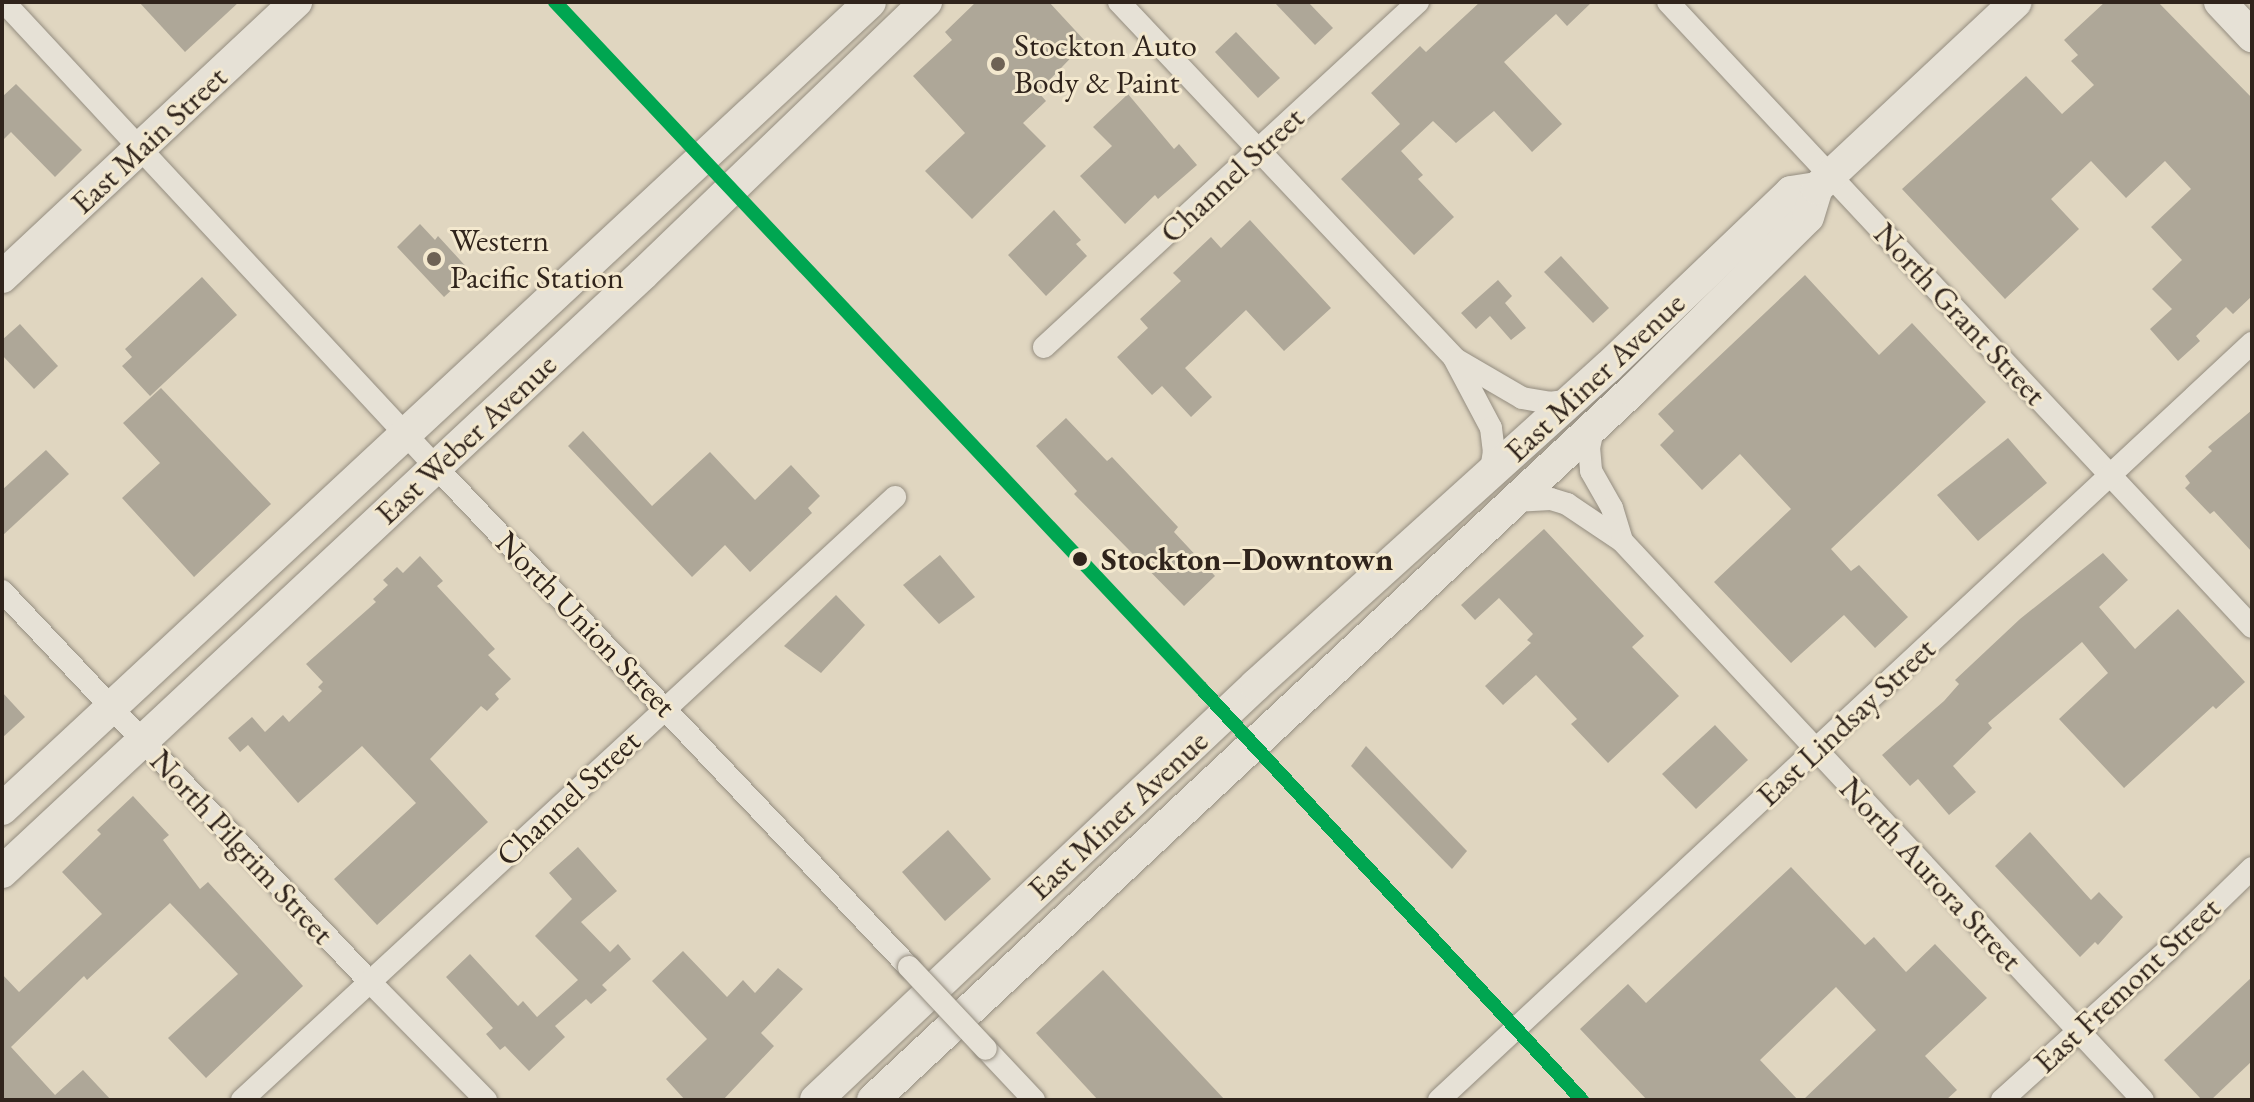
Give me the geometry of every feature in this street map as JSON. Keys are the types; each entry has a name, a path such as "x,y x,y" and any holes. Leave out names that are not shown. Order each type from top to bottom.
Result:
{"main road":[{"name":"East Main Street","path":"2,277 296,2"},
{"name":"East Weber Avenue","path":"2,809 870,2"},
{"name":"East Weber Avenue","path":"2,872 436,467 926,2"},
{"name":"East Miner Avenue","path":"873,1100 1594,426 1808,217 1824,182 2016,2"},
{"path":"2220,2 2252,36"},
{"name":"East Miner Avenue","path":"816,1100 1256,685 1572,400 1791,192 1824,182"}],"street":[{"name":"North Union Street","path":"4,2 436,467 1034,1100"},
{"path":"1119,2 1454,358 1515,396 1549,403 1572,400"},
{"name":"Channel Street","path":"1044,347 1418,2"},
{"name":"North Grant Street","path":"1668,2 1824,182 2110,475 2252,627"},
{"name":"East Lindsay Street","path":"1439,1100 2252,343"},
{"path":"1454,358 1491,428 1494,451 1490,475"},
{"name":"North Aurora Street","path":"1594,426 1589,447 1591,471 1612,508 1622,541"},
{"name":"Channel Street","path":"242,1100 895,497"},
{"name":"North Aurora Street","path":"1514,501 1551,499 1567,504 1622,541 2143,1100"},
{"name":"North Pilgrim Street","path":"2,591 369,981 486,1100"},
{"name":"East Fremont Street","path":"2002,1100 2252,868"}],"building":[{"path":"139,2 239,2 185,52"},
{"path":"976,2 1049,2 1086,42 1038,92 1046,101 1023,123 1046,146 972,219 925,171 965,133 913,76 952,40 945,32"},
{"path":"1274,2 1308,2 1333,28 1315,45"},
{"path":"1480,2 1592,2 1567,26 1556,14 1504,62 1562,124 1532,152 1494,111 1456,143 1433,121 1401,151 1423,175 1418,179 1454,217 1414,255 1341,179 1400,124 1371,93 1420,46 1426,52"},
{"path":"2105,2 2158,2 2252,98 2252,296 2233,314 2226,307 2196,336 2200,341 2178,361 2150,329 2172,309 2152,289 2182,260 2151,227 2191,189 2165,161 2126,198 2091,161 2051,199 2079,229 2005,299 1902,189 2026,76 2062,114 2094,85 2071,61 2078,55 2064,40"},
{"path":"1236,32 1280,78 1258,98 1215,52"},
{"path":"16,84 82,150 55,177 11,132 2,141 2,97"},
{"path":"1128,94 1174,149 1179,144 1197,165 1158,199 1155,195 1125,224 1080,176 1112,146 1093,127"},
{"path":"1054,210 1081,240 1076,244 1087,256 1046,296 1008,255"},
{"path":"1250,220 1331,308 1284,351 1246,310 1185,368 1212,397 1191,417 1162,386 1152,395 1117,357 1148,328 1140,319 1181,281 1173,273 1211,237 1221,248"},
{"name":"Western Pacific Station","path":"420,224 435,240 438,236 471,272 444,297 397,247"},
{"path":"1561,256 1609,308 1593,323 1544,272"},
{"path":"1805,275 1879,355 1912,323 1986,402 1831,549 1851,571 1859,565 1908,617 1875,648 1844,615 1791,663 1714,582 1791,509 1740,454 1702,490 1660,445 1674,431 1658,414"},
{"path":"202,277 237,315 150,396 122,366 132,357 125,349"},
{"path":"1498,280 1512,296 1505,303 1526,328 1511,340 1490,316 1476,329 1461,313"},
{"path":"20,324 58,366 34,389 2,355 2,340"},
{"path":"161,388 271,504 194,577 122,498 160,463 123,423"},
{"path":"2252,410 2252,552 2214,511 2210,514 2185,488 2190,483 2185,476 2212,451 2208,447"},
{"path":"1066,418 1107,461 1112,457 1178,527 1174,532 1215,576 1184,606 1074,494 1077,491 1036,446"},
{"path":"583,431 652,506 710,452 755,500 791,465 820,496 808,508 812,513 750,572 725,545 692,577 568,446"},
{"path":"2008,438 2047,483 1978,541 1937,495"},
{"path":"46,450 69,474 2,536 2,490"},
{"path":"1544,529 1644,636 1632,647 1679,696 1608,763 1571,724 1577,719 1536,675 1503,705 1485,686 1531,643 1527,640 1533,634 1499,598 1475,620 1461,605"},
{"path":"2103,553 2128,580 2099,607 2135,649 2178,609 2245,682 2216,709 2213,706 2124,788 2059,719 2108,673 2082,642 1988,723 1992,728 1953,766 1976,792 1949,815 1918,779 1910,786 1882,755 1944,701 1959,684 1955,680 2020,619"},
{"path":"940,555 975,597 939,624 903,585"},
{"path":"420,556 443,581 437,586 495,649 488,655 511,679 495,694 499,699 487,711 481,706 430,759 488,822 377,925 334,879 416,803 362,746 298,803 248,745 240,752 228,738 252,717 265,732 283,715 289,722 322,691 318,687 323,682 306,664 376,602 373,599 388,585 383,580 397,567 403,573"},
{"path":"836,595 865,625 821,673 784,646"},
{"path":"2,692 25,717 2,738"},
{"path":"1715,725 1748,760 1696,809 1662,774"},
{"path":"1366,746 1467,851 1452,869 1351,766"},
{"path":"133,796 169,835 163,840 200,889 208,882 303,986 206,1078 168,1038 238,974 170,903 87,980 84,976 11,1047 55,1095 83,1070 111,1100 2,1100 2,974 19,992 102,914 62,872 101,834 97,830"},
{"path":"948,830 991,879 945,921 902,872"},
{"path":"2030,832 2091,900 2099,892 2123,917 2098,945 2095,942 2080,957 1995,866"},
{"path":"578,847 617,891 581,922 610,952 618,944 631,959 602,985 607,990 591,1004 586,999 555,1026 565,1037 529,1071 505,1046 500,1050 486,1034 493,1028 446,977 470,954 518,1006 523,1001 537,1017 578,980 535,936 572,899 549,873"},
{"path":"1791,867 1865,945 1874,937 1906,972 1935,944 1987,998 1925,1056 1957,1090 1946,1100 1803,1100 1876,1030 1836,987 1760,1060 1798,1100 1647,1100 1580,1029 1628,984 1646,1003"},
{"path":"683,951 727,997 743,980 755,993 778,968 803,989 761,1033 774,1046 723,1100 685,1100 666,1079 707,1039 652,981"},
{"path":"1103,970 1225,1100 1098,1100 1036,1033"},
{"path":"2252,977 2252,1061 2211,1100 2202,1100 2164,1060"}],"transit line":[{"path":"555,2 1202,689 1582,1100"}],"place":[{"name":"Stockton Auto Body & Paint","path":"998,64"},
{"name":"Western Pacific Station","path":"434,259"},
{"name":"Stockton–Downtown","path":"1080,559"}]}
